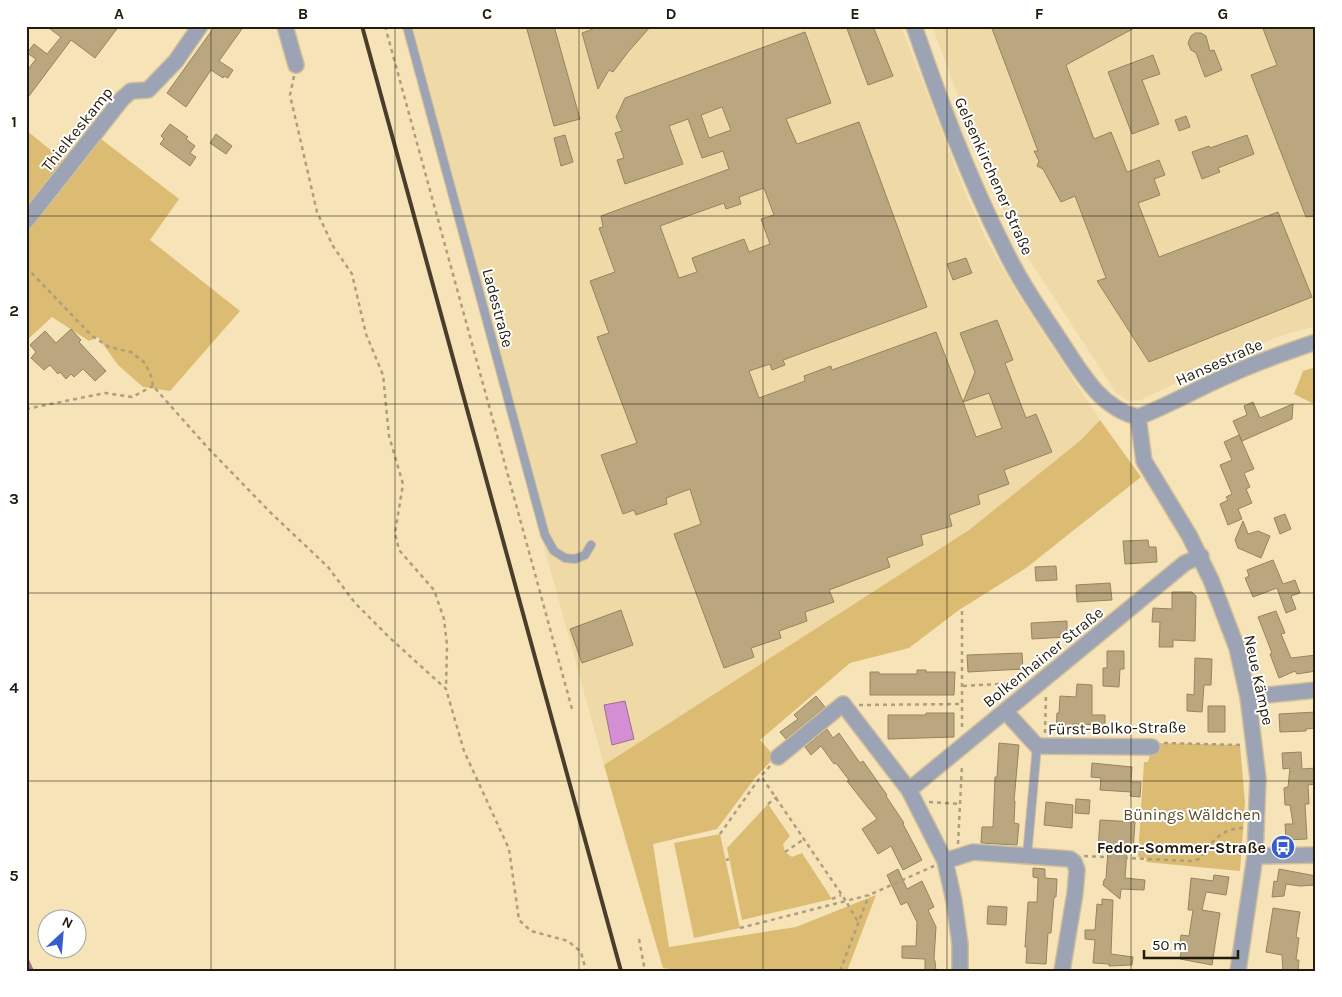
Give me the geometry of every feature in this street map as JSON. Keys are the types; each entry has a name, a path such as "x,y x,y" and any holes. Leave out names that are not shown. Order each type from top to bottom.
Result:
{"street":[{"name":"Thielkeskamp","path":"26,221 122,99 131,91 148,90 176,61 200,26"},
{"path":"285,26 296,65"},
{"name":"Gelsenkirchener Straße","path":"914,26 944,108 1004,249 1087,381 1107,402 1125,414 1138,417"},
{"name":"Hansestraße","path":"1138,417 1228,375 1274,356 1316,342"},
{"name":"Neue Kämpe","path":"1138,417 1144,460 1200,556 1222,604 1237,648 1248,697 1258,778 1255,856 1238,971"},
{"name":"Bolkenhainer Straße","path":"912,795 1005,710 1185,563 1200,556"},
{"path":"1248,697 1316,690"},
{"path":"778,758 843,704 912,795 945,861 954,901 960,944 960,971"},
{"name":"Fürst-Bolko-Straße","path":"1005,710 1036,746 1152,747"},
{"path":"945,861 973,852 1070,859 1074,862 1076,870 1075,893 1062,971"},
{"path":"1255,856 1316,855"}],"lane":[{"name":"Ladestraße","path":"407,26 545,535 554,551 565,558 575,559 585,555 591,545"},
{"path":"1027,856 1036,746"}],"path":[{"path":"384,26 572,709"},
{"path":"296,65 290,95 317,212 333,246 352,274 366,334 383,376 389,436 403,484 395,533 399,550 434,590 444,620 447,645 446,689 464,751 509,849 519,920 531,931 568,941 581,952 586,971"},
{"path":"26,267 92,336 109,347 131,352 145,363 153,386 208,448 270,512 328,567 355,603 446,689"},
{"path":"26,409 105,393 132,397 153,386"},
{"path":"1036,746 1045,735 1046,677"},
{"path":"962,686 1022,683"},
{"path":"848,711 860,704 962,704"},
{"name":"Fürst-Bolko-Straße","path":"1152,747 1159,743 1245,745"},
{"path":"720,834 761,776 778,758"},
{"path":"761,776 846,901 859,924"},
{"path":"912,795 960,804"},
{"path":"768,804 776,798"},
{"path":"1074,862 1085,856 1195,860 1200,859 1213,840 1232,828 1247,828"},
{"path":"785,852 804,839"},
{"path":"740,928 869,895 945,861"},
{"path":"832,899 841,895"},
{"path":"840,971 869,895"},
{"path":"639,939 645,971"}],"shaded area":[{"path":"401,26 901,26 967,197 988,243 1017,293 1100,420 1081,440 969,530 604,765"},
{"path":"932,26 1316,26 1316,326 1277,337 1206,368 1141,400 1129,401 1117,394 1024,252 978,150"},
{"path":"625,701 634,739 612,745 604,705"}],"green space":[{"path":"26,130 76,171 101,139 179,199 150,240 240,311 170,391 143,387 118,365 98,337 89,341 52,317 26,341"},
{"path":"1316,367 1316,405 1294,394 1303,371"},
{"path":"1100,420 1141,477 1026,568 959,610 909,648 850,663 760,740 775,757 755,778 717,829 653,844 669,947 796,927 876,895 847,971 684,971 663,968 604,765 969,530 1081,440"},
{"name":"Bünings Wäldchen","path":"1159,743 1240,745 1245,803 1240,871 1146,862 1146,858 1138,857 1144,762 1148,762 1150,755 1159,750"},
{"path":"768,804 790,836 783,844 785,852 792,857 802,853 832,899 742,920 727,848"},
{"path":"720,834 740,928 694,938 674,843"}],"building":[{"path":"46,26 119,26 95,58 71,40 26,100 26,72 36,59 27,53 34,44 47,54 61,37"},
{"path":"215,26 244,26 219,61 233,70 228,78 224,76 223,78 211,70 186,107 167,93"},
{"path":"526,26 554,26 580,119 554,126"},
{"path":"592,26 651,26 613,72 609,70 598,89 582,33 593,29"},
{"path":"846,26 873,26 893,76 868,85"},
{"path":"991,26 1138,26 1066,65 1094,139 1111,132 1127,172 1159,160 1165,175 1154,179 1160,195 1138,203 1159,257 1278,212 1312,297 1149,362 1097,281 1106,278 1075,196 1061,202 1043,169 1037,166 1039,161 1034,151 1038,151"},
{"path":"1262,26 1316,26 1316,216 1306,217 1251,75 1277,65"},
{"path":"805,32 831,103 786,119 797,144 859,122 927,307 783,360 785,365 772,370 770,364 749,371 759,398 805,381 804,376 831,366 832,370 936,332 963,402 975,372 960,333 997,320 1013,360 1005,363 1026,418 1036,414 1052,452 1004,470 1009,484 978,495 980,504 949,515 952,526 921,535 923,545 887,558 890,567 829,590 834,602 805,612 807,621 779,631 781,638 751,648 754,657 724,668 674,534 701,524 690,489 666,498 667,504 636,515 634,510 623,514 601,455 637,443 597,337 609,333 590,281 615,272 599,228 603,227 601,216 729,169 723,151 702,158 688,119 669,126 683,164 625,184 617,160 624,158 615,133 622,131 616,117 625,98","holes":["722,107 731,130 709,138 701,115","764,188 774,215 761,219 770,244 749,252 744,239 692,258 697,272 679,278 660,226 724,203 726,209 741,204 739,197","989,393 1002,428 976,437 963,402"]},
{"path":"1195,33 1201,33 1206,36 1210,51 1214,50 1222,70 1205,77 1196,53 1191,50 1188,43 1191,36"},
{"path":"1153,55 1160,74 1142,80 1159,124 1132,134 1108,72"},
{"path":"1186,116 1190,127 1179,131 1175,120"},
{"path":"170,124 188,137 186,139 195,146 190,153 196,157 190,166 160,144 164,139 161,136"},
{"path":"216,134 232,146 226,154 210,143"},
{"path":"565,135 573,162 561,166 554,138"},
{"path":"1247,135 1254,154 1218,168 1220,172 1202,179 1192,152"},
{"path":"966,258 972,273 953,280 947,264"},
{"path":"71,329 81,340 79,342 106,371 95,381 83,369 74,377 71,374 66,379 60,372 58,374 50,365 44,370 31,358 36,352 30,345 45,331 56,343"},
{"path":"1253,402 1260,418 1293,404 1292,419 1242,441 1233,421 1247,415 1244,406"},
{"path":"1239,435 1254,469 1244,473 1250,487 1246,489 1252,503 1238,509 1242,519 1228,525 1220,504 1228,500 1226,497 1232,494 1220,465 1232,460 1224,442"},
{"path":"1285,514 1291,529 1280,534 1274,518"},
{"path":"1243,521 1248,534 1258,531 1270,536 1261,558 1238,548 1235,540"},
{"path":"1148,540 1149,547 1156,547 1157,562 1125,564 1123,541"},
{"path":"1273,560 1283,584 1295,580 1300,593 1291,596 1296,609 1286,613 1277,588 1253,597 1245,578 1249,576 1247,570"},
{"path":"1056,566 1057,580 1036,581 1035,567"},
{"path":"1110,583 1112,600 1077,602 1076,585"},
{"path":"1172,592 1192,592 1196,596 1195,641 1173,640 1173,647 1159,647 1160,622 1152,622 1153,608 1172,609"},
{"path":"621,610 633,645 582,663 570,629"},
{"path":"1276,611 1285,633 1281,634 1291,658 1316,655 1316,671 1297,674 1295,671 1279,678 1270,654 1272,653 1258,617"},
{"path":"1067,621 1067,637 1032,639 1031,623"},
{"path":"1107,651 1124,651 1124,669 1120,669 1119,687 1103,686 1103,668 1107,668"},
{"path":"1022,653 1023,669 968,672 967,655"},
{"path":"1195,658 1212,659 1211,685 1204,685 1202,712 1187,711 1187,694 1194,695"},
{"path":"917,670 926,670 926,672 955,672 954,695 870,695 870,672 879,672 879,674 917,674"},
{"path":"1077,684 1092,685 1092,715 1105,715 1105,725 1073,724 1073,732 1056,731 1060,696 1076,697"},
{"path":"816,696 825,707 786,739 780,732 798,719 794,715"},
{"path":"1208,706 1225,706 1225,732 1208,732"},
{"path":"1316,712 1316,728 1306,729 1306,731 1280,732 1279,714"},
{"path":"926,713 954,713 954,737 888,739 888,715 926,715"},
{"path":"827,729 833,738 839,733 860,763 863,761 904,823 922,860 903,870 891,846 878,854 862,829 877,819 847,781 849,780 836,763 834,764 821,746 811,755 805,747"},
{"path":"999,743 1019,745 1014,801 1014,823 1019,824 1017,845 981,843 982,827 993,827 995,777 997,777"},
{"path":"1301,752 1302,769 1316,768 1316,784 1308,785 1309,804 1305,804 1307,839 1286,840 1285,824 1293,824 1290,805 1285,805 1284,788 1288,787 1290,768 1283,769 1282,753"},
{"path":"1092,763 1132,767 1131,782 1141,782 1140,797 1130,796 1131,792 1100,790 1101,778 1091,777"},
{"path":"1076,799 1090,800 1089,814 1075,813"},
{"path":"1046,802 1073,805 1072,828 1044,825"},
{"path":"1100,820 1135,822 1133,852 1127,851 1125,878 1145,880 1144,890 1121,889 1120,899 1103,885 1106,878 1108,850 1098,849"},
{"path":"1033,868 1045,869 1045,878 1057,879 1051,933 1048,933 1046,964 1026,963 1027,947 1025,947 1028,902 1037,902 1038,878 1033,877"},
{"path":"898,869 907,889 922,881 934,907 928,910 936,927 934,959 936,971 925,971 925,959 902,958 902,946 916,946 917,922 907,902 901,905 887,875"},
{"path":"1279,869 1316,876 1316,885 1300,886 1286,884 1284,896 1272,897 1274,881 1277,882"},
{"path":"1214,875 1229,877 1226,895 1206,892 1202,910 1220,913 1212,965 1180,959 1181,935 1189,936 1193,910 1188,910 1191,878 1213,881"},
{"path":"1102,899 1113,900 1111,954 1133,957 1132,965 1109,966 1109,964 1093,963 1095,940 1085,939 1085,930 1095,930 1097,904 1102,905"},
{"path":"988,906 1007,907 1006,925 987,924"},
{"path":"1273,908 1300,912 1296,937 1299,938 1296,960 1299,960 1298,971 1283,971 1282,955 1266,952"}],"waterway":[{"path":"26,958 32,971"}],"railway":[{"path":"362,26 621,971"}],"place":[{"name":"Fedor-Sommer-Straße","path":"1283,847"}]}
